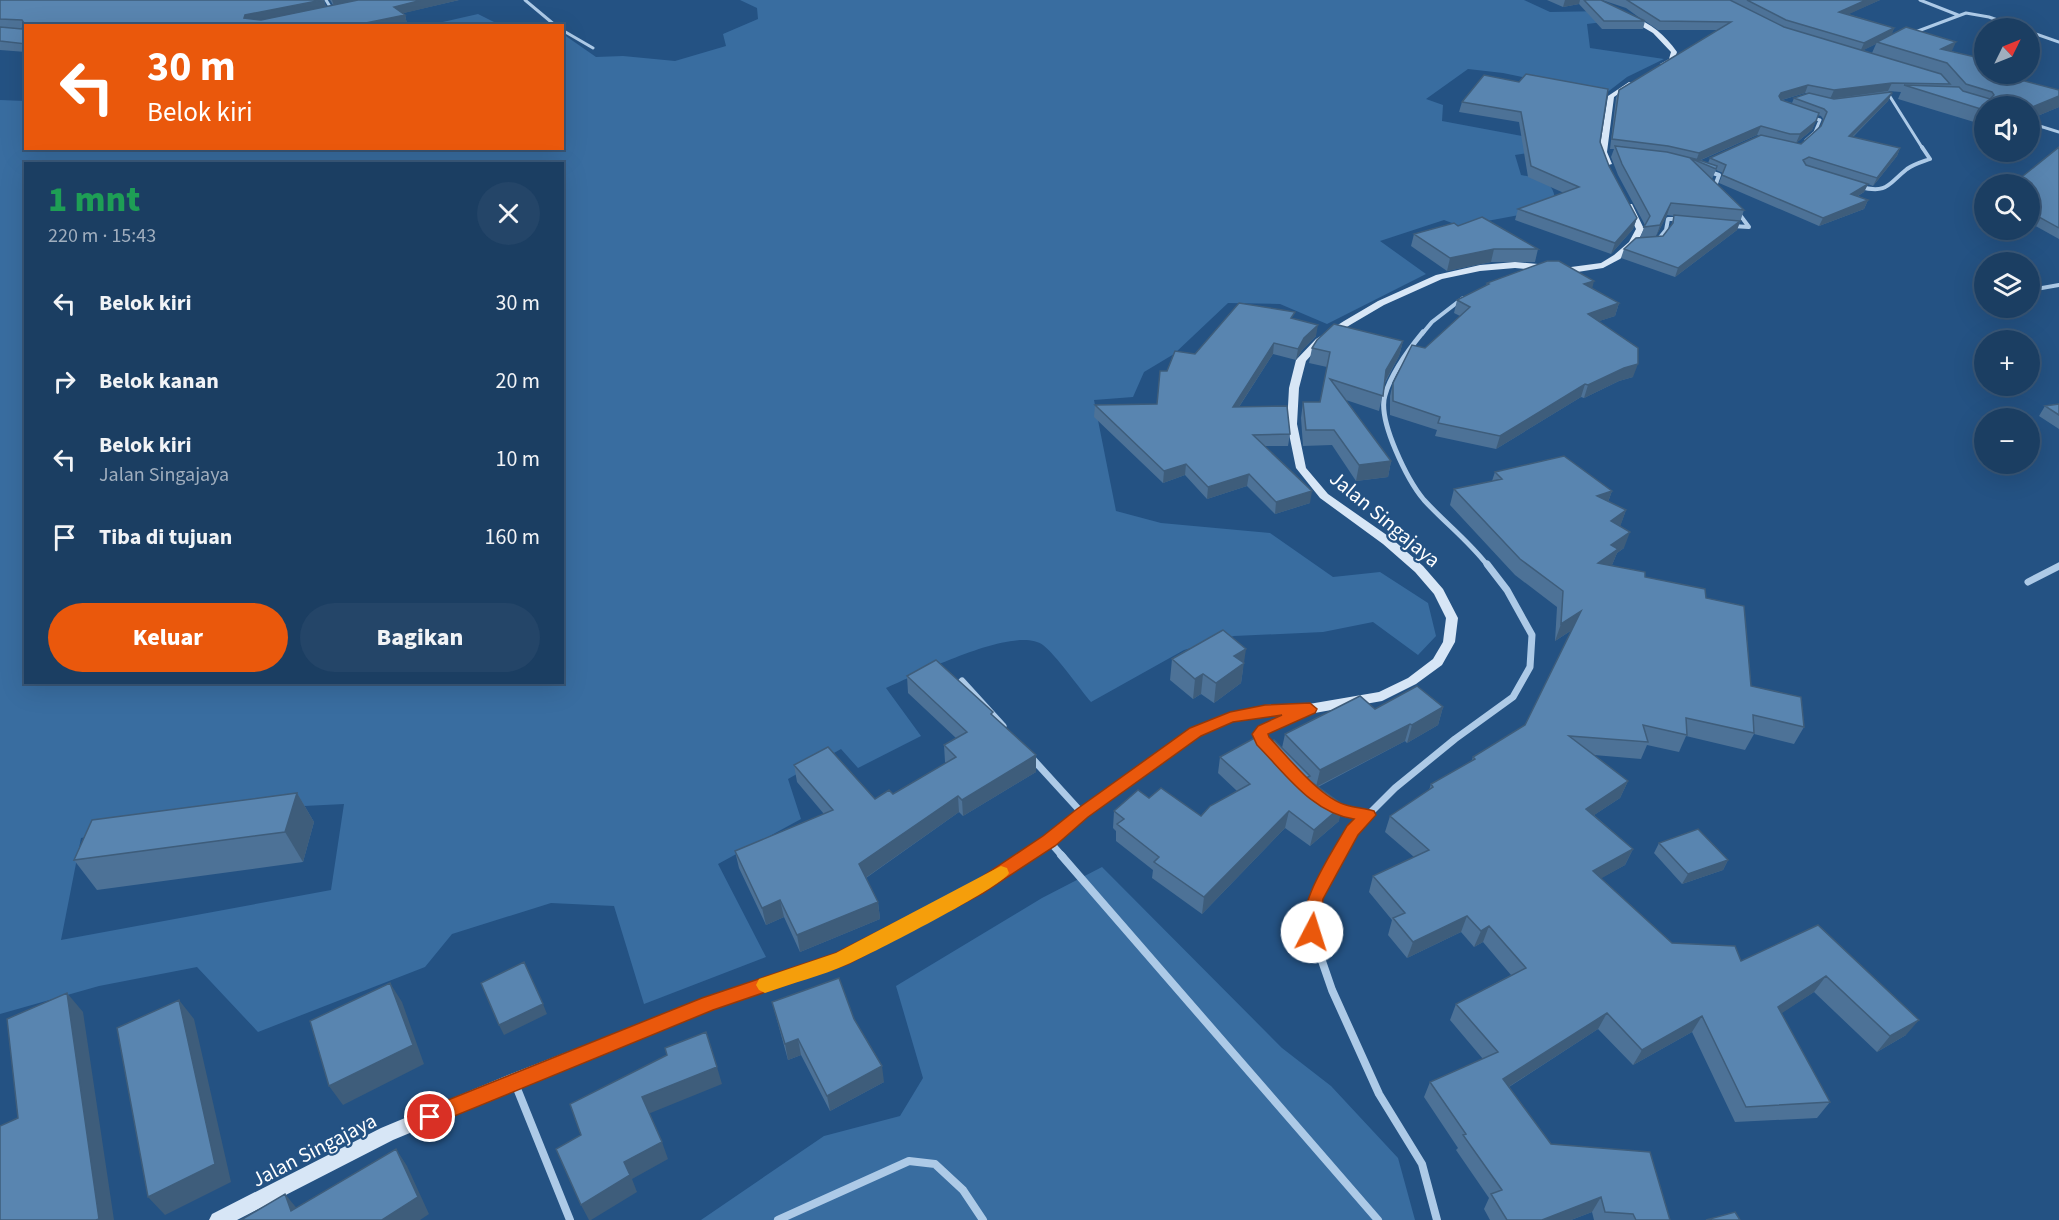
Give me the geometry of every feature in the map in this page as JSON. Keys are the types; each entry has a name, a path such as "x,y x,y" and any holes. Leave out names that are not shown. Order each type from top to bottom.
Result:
{"street":[{"path":"326,0 332,10"},
{"path":"525,0 554,24"},
{"path":"1920,0 1958,15"},
{"path":"321,12 341,9"},
{"path":"1612,176 1609,152 1611,96 1672,60 1674,52 1660,34 1614,10"},
{"path":"1902,37 1958,15 1974,13 1989,18"},
{"path":"564,31 593,48"},
{"path":"2040,35 2059,42"},
{"path":"1859,187 1878,192 1884,191 1909,167 1930,159 1889,95"},
{"path":"1877,96 1898,95"},
{"path":"1801,145 1815,132 1820,120 1809,116"},
{"path":"2040,126 2059,132"},
{"path":"1704,170 1719,175 1712,188 1720,193"},
{"name":"Jalan Singajaya","path":"218,1220 387,1134 709,1004 842,959 977,888 1049,841 1082,813 1196,732 1230,717 1265,710 1310,709 1382,696 1412,681 1438,662 1449,642 1452,618 1439,592 1419,568 1387,541 1324,496 1301,468 1292,424 1294,388 1301,360 1319,341 1380,303 1439,277 1515,265 1571,270 1603,265 1637,243 1640,229 1635,215 1623,196"},
{"path":"1728,226 1749,227 1742,214 1730,206"},
{"path":"1650,242 1658,241 1666,230 1668,219 1688,220"},
{"path":"1528,274 1549,267"},
{"path":"2040,288 2059,285"},
{"path":"1437,1220 1422,1164 1379,1094 1332,990 1312,932 1315,899 1352,831 1395,788 1513,697 1530,667 1532,635 1507,590 1476,550 1423,499 1404,467 1386,424 1384,396 1408,350 1432,322 1468,296"},
{"path":"2028,582 2059,566"},
{"path":"963,681 1010,734"},
{"path":"1270,748 1260,734 1263,730 1310,709"},
{"path":"1026,751 1082,813"},
{"path":"1325,801 1341,811 1368,815"},
{"path":"1049,841 1378,1220"},
{"path":"514,1081 570,1220"},
{"path":"778,1220 909,1161 935,1164 963,1190 983,1220"}],"shaded area":[{"path":"740,0 1524,0 1550,12 1607,11 1619,20 1587,24 1590,48 1664,59 1627,77 1605,94 1503,73 1468,69 1426,99 1443,105 1442,121 1538,139 1528,153 1515,155 1521,175 1536,178 1551,187 1556,208 1460,226 1444,220 1380,241 1426,274 1327,324 1280,304 1228,303 1174,354 1144,372 1133,397 1094,400 1116,511 1161,523 1270,533 1333,577 1380,572 1428,603 1436,636 1418,655 1373,622 1323,632 1234,636 1184,650 1091,702 1043,645 1029,640 1011,641 989,646 941,663 886,688 921,736 858,768 841,749 788,779 801,819 718,864 766,957 644,1004 614,906 551,903 452,934 425,967 258,1032 197,967 99,986 0,1014 0,100 24,101 24,150 564,150 564,35 596,57 623,56 675,61 726,46 723,34 758,19 757,8","holes":["344,804 331,890 61,940 81,838 226,810"]},
{"path":"478,14 498,24 434,24"},
{"path":"1102,867 1282,1048 1331,1086 1398,1158 1415,1220 701,1220 824,1136 900,1116 923,1078 896,986 1042,898"}],"building":[{"path":"0,0 322,0 245,15 244,18 261,20 358,0 422,0 394,7 405,15 361,24 24,24 24,44 0,41 0,27 22,29 24,23 22,20 0,19"},
{"path":"1584,0 1601,0 1645,21 1604,21"},
{"path":"1627,0 1730,0 1784,27 1941,74 1950,84 1892,83 1834,90 1808,85 1781,93 1779,96 1781,100 1819,113 1816,121 1800,134 1790,134 1761,126 1699,153 1668,146 1612,139 1619,90 1731,22 1660,21"},
{"path":"1747,0 1866,0 1839,12 1894,28 1864,43 1786,20"},
{"path":"1906,27 1956,42 1941,49 1974,57 1974,84 2036,84 2059,90 2059,96 2040,104 2040,96 1993,96 1992,92 1966,84 1947,63 1877,42"},
{"path":"1526,74 1608,89 1600,142 1609,166 1637,218 1615,243 1518,209 1579,187 1531,166 1521,112 1462,102 1484,75 1519,82"},
{"path":"1904,85 1959,87 1963,91 1980,96 1974,96 1974,107"},
{"path":"1891,92 1849,136 1900,148 1877,178 1809,157 1803,160 1806,165 1868,184 1851,194 1868,200 1823,218 1722,175 1726,165 1710,158 1761,135 1801,144 1821,126 1827,112 1794,98 1809,93 1834,99"},
{"path":"1615,146 1667,152 1699,160 1717,166 1716,169 1690,158 1744,210 1671,203 1660,225 1644,227 1650,216"},
{"path":"2059,147 2059,228 2040,218 2040,174 2025,174"},
{"path":"1674,215 1740,221 1678,268 1624,249 1636,238 1663,236 1673,223"},
{"path":"1482,217 1538,249 1494,249 1450,258 1414,234 1454,223 1458,226"},
{"path":"1547,261 1559,261 1594,281 1584,284 1619,303 1588,314 1638,348 1638,364 1588,385 1585,384 1500,436 1438,423 1440,417 1393,401 1393,383 1412,345 1425,348 1470,307 1457,300 1489,284 1487,283"},
{"path":"1239,303 1295,312 1291,318 1318,325 1304,338 1298,349 1274,343 1233,407 1287,406 1290,434 1253,435 1312,491 1276,502 1249,474 1208,487 1186,464 1164,471 1095,405 1157,404 1160,371 1167,371 1175,351 1195,354"},
{"path":"1334,324 1403,341 1386,370 1383,396 1330,379 1391,461 1359,465 1334,430 1306,430 1303,402 1320,402 1330,352 1312,348"},
{"path":"2059,404 2059,415 2045,406"},
{"path":"1564,456 1612,491 1597,496 1626,510 1611,521 1630,532 1611,545 1618,549 1598,563 1645,572 1645,577 1705,589 1706,598 1744,606 1751,686 1801,697 1804,727 1753,715 1754,733 1686,718 1687,735 1643,725 1648,742 1569,736 1628,781 1586,809 1633,849 1593,871 1672,943 1735,946 1741,961 1818,925 1919,1020 1890,1036 1826,976 1778,1007 1830,1102 1746,1107 1702,1016 1642,1050 1607,1013 1503,1079 1551,1144 1650,1152 1670,1220 1636,1220 1633,1214 1605,1212 1601,1197 1542,1220 1507,1220 1491,1194 1502,1190 1463,1135 1466,1134 1430,1082 1498,1052 1456,1004 1526,968 1489,926 1481,931 1467,916 1413,942 1393,918 1405,913 1373,876 1429,850 1390,816 1433,787 1431,784 1475,759 1473,757 1525,725 1581,611 1561,624 1563,591 1520,559 1454,489 1502,479 1495,472"},
{"path":"1223,630 1246,649 1234,656 1244,663 1216,683 1203,674 1195,679 1172,659"},
{"path":"936,660 1036,755 962,800 958,796 859,864 878,902 797,935 780,900 762,908 735,851 833,810 794,765 828,747 875,799 889,790 893,794 956,757 944,745 967,732 907,676"},
{"path":"1417,686 1443,707 1412,725 1320,770 1285,734 1360,696 1375,709"},
{"path":"1260,735 1269,743 1274,740 1310,776 1306,778 1343,805 1314,830 1289,811 1204,897 1154,862 1159,857 1117,824 1124,819 1114,811 1138,790 1149,798 1161,788 1201,816 1210,806 1250,784 1220,757"},
{"path":"297,793 285,832 74,860 92,820"},
{"path":"1698,829 1728,860 1688,874 1659,843"},
{"path":"524,962 543,1004 499,1025 481,983"},
{"path":"839,978 854,1019 882,1066 827,1096 798,1039 785,1044 772,1002"},
{"path":"390,983 413,1045 329,1086 310,1021"},
{"path":"67,993 99,1219 0,1220 0,1126 18,1118 7,1019"},
{"path":"179,1000 215,1164 148,1197 117,1028"},
{"path":"706,1032 717,1067 642,1097 662,1142 624,1162 630,1175 581,1205 556,1149 581,1135 570,1104 667,1055 665,1048"},
{"path":"396,1149 418,1197 382,1220 241,1220 285,1194 291,1211"},
{"path":"1735,1212 1740,1220 1706,1220"}],"slow traffic":[{"path":"765,985 842,959 1001,873"}],"route":[{"path":"430,1117 514,1081 709,1004 842,959 977,888 1049,841 1082,813 1196,732 1230,717 1265,710 1310,709 1263,730 1260,734 1263,741 1318,796 1341,811 1368,815 1352,831 1315,899 1312,932"}]}
